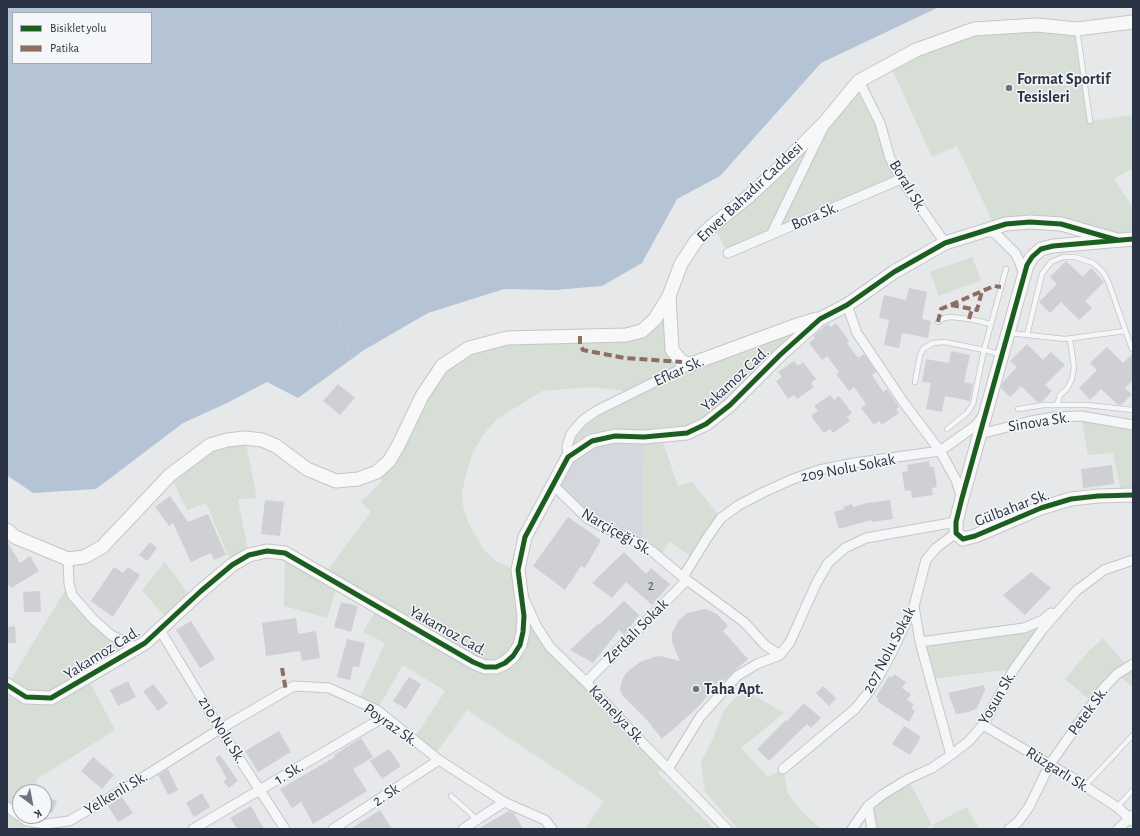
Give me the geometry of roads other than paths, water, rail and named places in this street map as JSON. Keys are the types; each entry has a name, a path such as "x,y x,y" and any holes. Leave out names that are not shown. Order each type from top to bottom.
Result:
{"street":[{"name":"Enver Bahadır Caddesi","path":"68,559 84,557 102,547 170,475 210,445 227,440 245,438 262,440 276,446 307,469 336,481 358,479 377,472 389,461 398,446 422,396 442,366 469,348 507,338 626,335 642,330 655,319 669,296 681,264 696,242 713,225 748,197 826,121 859,81 916,50 974,29 1037,25 1077,29 1133,22"},
{"name":"Boralı Sk.","path":"859,81 880,123 890,158 901,179 944,243"},
{"path":"771,235 826,121"},
{"name":"Bora Sk.","path":"728,253 901,179"},
{"name":"Yakamoz Cad.","path":"7,685 26,697 51,698 146,643 201,591 232,565 250,555 267,550 286,553 473,662 485,667 496,667 505,663 513,656 520,645 524,616 518,570 525,537 568,457 592,441 615,436 644,437 687,433 706,424 730,405 820,318 847,306 894,272 944,243 1006,224 1030,222 1061,224 1116,240"},
{"path":"986,230 996,234 1016,254 1024,273"},
{"path":"1116,240 1133,242"},
{"name":"Gülbahar Sk.","path":"1116,240 1053,246 1041,250 1032,257 1026,265 962,498 956,527 963,539 975,536 1041,508 1071,499 1098,496 1133,496"},
{"path":"669,296 672,350 682,362 690,364"},
{"path":"847,306 858,332 904,402 940,451 956,480 962,498"},
{"name":"Efkar Sk.","path":"568,457 567,446 571,434 582,421 596,411 690,364 820,318"},
{"path":"940,451 975,426 985,413"},
{"name":"Sinova Sk.","path":"980,434 1031,420 1081,416 1133,425"},
{"name":"209 Nolu Sokak","path":"685,579 706,538 721,518 738,505 793,479 819,470 854,463 940,451"},
{"name":"Narçiçeği Sk.","path":"553,486 588,519 643,545 685,579"},
{"path":"668,769 700,717 737,676 757,664 780,655 790,642 816,584 828,563 844,548 866,538 956,527"},
{"name":"207 Nolu Sokak","path":"783,769 854,709 868,693 892,652 914,606 926,560 956,527"},
{"path":"7,530 16,537 68,559 69,584 72,595 111,635 137,648"},
{"name":"Yosun Sk.","path":"852,829 868,806 882,795 908,779 932,768 951,756 969,741 983,725 1014,669 1042,630 1076,591 1104,570 1133,560"},
{"path":"685,579 744,622 765,645 780,655"},
{"name":"Zerdalı Sokak","path":"586,682 685,579"},
{"path":"920,642 1024,628 1043,620 1076,591"},
{"name":"Kamelya Sk.","path":"521,592 538,627 550,647 586,682 632,732 727,829"},
{"path":"914,606 920,642 951,756"},
{"name":"210 Nolu Sk.","path":"160,630 220,729 285,829"},
{"name":"Petek Sk.","path":"1009,829 1018,822 1030,807 1050,764 1102,690 1117,674 1133,664"},
{"name":"Poyraz Sk.","path":"220,729 294,686 328,688 377,710 439,760 504,802 545,820 552,829"},
{"name":"1. Sk.","path":"193,829 384,717"},
{"name":"Rüzgarlı Sk.","path":"983,725 1050,764 1132,818"},
{"name":"Yelkenli Sk.","path":"7,807 27,821 45,824 71,825 126,788 220,729"},
{"name":"2. Sk","path":"333,829 439,760"},
{"path":"463,829 504,802"},
{"path":"868,806 872,829"},
{"path":"1118,829 1132,818"}],"lane":[{"path":"1077,29 1090,121"},
{"path":"1027,335 1042,274 1051,262 1063,257 1075,257 1093,263 1103,272 1108,281 1132,349"},
{"path":"947,429 967,413 973,404 984,350 1006,269"},
{"path":"938,322 944,318 951,317 991,324"},
{"path":"1008,332 1070,339 1125,331"},
{"path":"1057,405 1058,399 1072,379 1074,367 1070,339"},
{"path":"915,382 920,355 924,349 934,343 945,342 1002,355"},
{"path":"1018,409 1044,405 1087,405 1133,410"},
{"path":"1085,786 1133,734"},
{"path":"1117,807 1133,790"},
{"path":"451,796 476,820"}],"water":[{"path":"7,7 939,7 821,63 720,176 677,199 642,263 602,286 555,290 504,289 428,313 364,350 298,398 267,382 227,403 183,423 96,489 33,493 8,476"}],"place":[{"name":"Format Sportif Tesisleri","path":"1009,88"},
{"name":"Taha Apt.","path":"696,689"}]}
